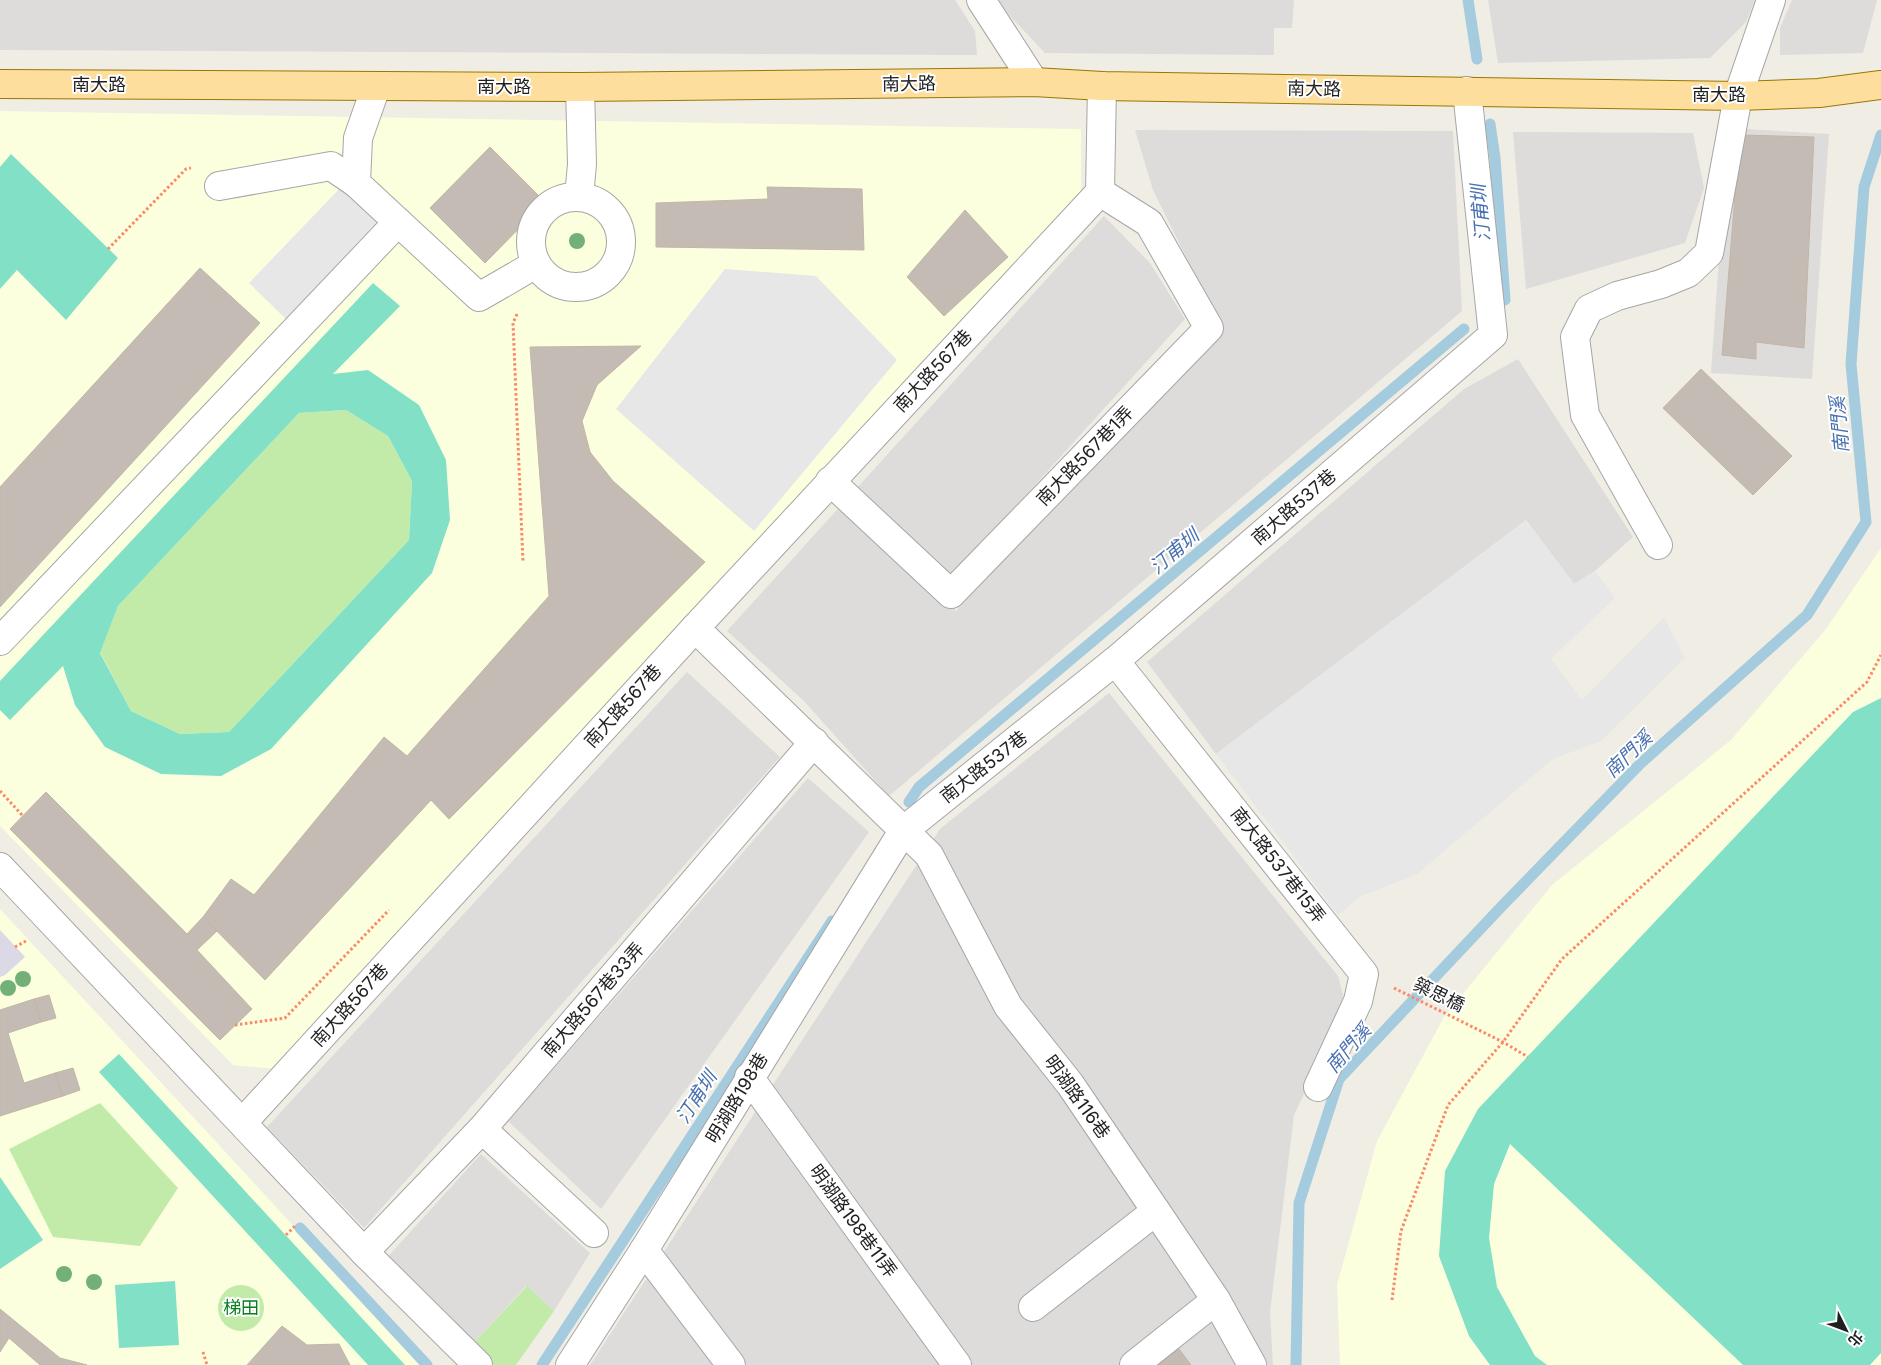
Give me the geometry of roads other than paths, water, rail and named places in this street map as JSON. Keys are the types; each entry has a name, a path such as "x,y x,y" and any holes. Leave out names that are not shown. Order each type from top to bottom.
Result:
{"main road":[{"name":"南大路","path":"0,84 580,87 1034,82 1102,86 1738,96 1819,93 1881,85"}],"lane":[{"path":"981,0 1034,82"},
{"path":"1658,545 1585,415 1575,337 1589,309 1617,296 1661,284 1688,273 1709,253 1738,96 1772,0"},
{"path":"1100,192 1102,86"},
{"path":"356,183 358,138 376,87"},
{"path":"579,197 582,164 580,87"},
{"name":"南大路537巷","path":"903,831 1115,661 1493,335 1467,92"},
{"path":"219,186 331,166 356,183 479,297 536,264"},
{"name":"南大路567巷","path":"243,1122 694,628 1100,192"},
{"name":"南大路567巷1弄","path":"830,481 951,594 1209,328 1149,223 1100,192"},
{"path":"579,197 592,200 604,207 614,217 619,229 621,243 618,257 612,269 602,280 588,286 573,288 558,284 545,276 536,264 531,251 531,238 534,224 552,204 565,198 579,197"},
{"path":"0,640 398,222"},
{"path":"694,628 814,742 903,831"},
{"name":"南大路537巷15弄","path":"1115,661 1364,974 1358,1001 1318,1087"},
{"name":"南大路567巷33弄","path":"364,1252 482,1129 814,742"},
{"name":"明湖路198巷","path":"570,1365 644,1250 903,831"},
{"name":"明湖路116巷","path":"903,831 929,855 1008,1006 1070,1084 1216,1300 1252,1365"},
{"path":"0,867 364,1252 478,1365"},
{"name":"明湖路198巷11弄","path":"750,1077 957,1365"},
{"path":"482,1129 594,1234"},
{"path":"1034,1307 1156,1211"},
{"path":"644,1250 732,1365"},
{"path":"1134,1365 1216,1300"}],"waterway":[{"name":"汀甫圳","path":"1468,0 1477,59"},
{"name":"汀甫圳","path":"1490,124 1495,158 1505,300"},
{"name":"南門溪","path":"1296,1365 1299,1203 1339,1079 1502,906 1641,763 1807,615 1866,522 1851,364 1864,187 1881,135"},
{"name":"汀甫圳","path":"909,802 919,787 1464,329"},
{"name":"汀甫圳","path":"542,1365 832,921"},
{"path":"300,1228 427,1365"}],"park label":[{"name":"梯田","path":"241,1308"}]}
